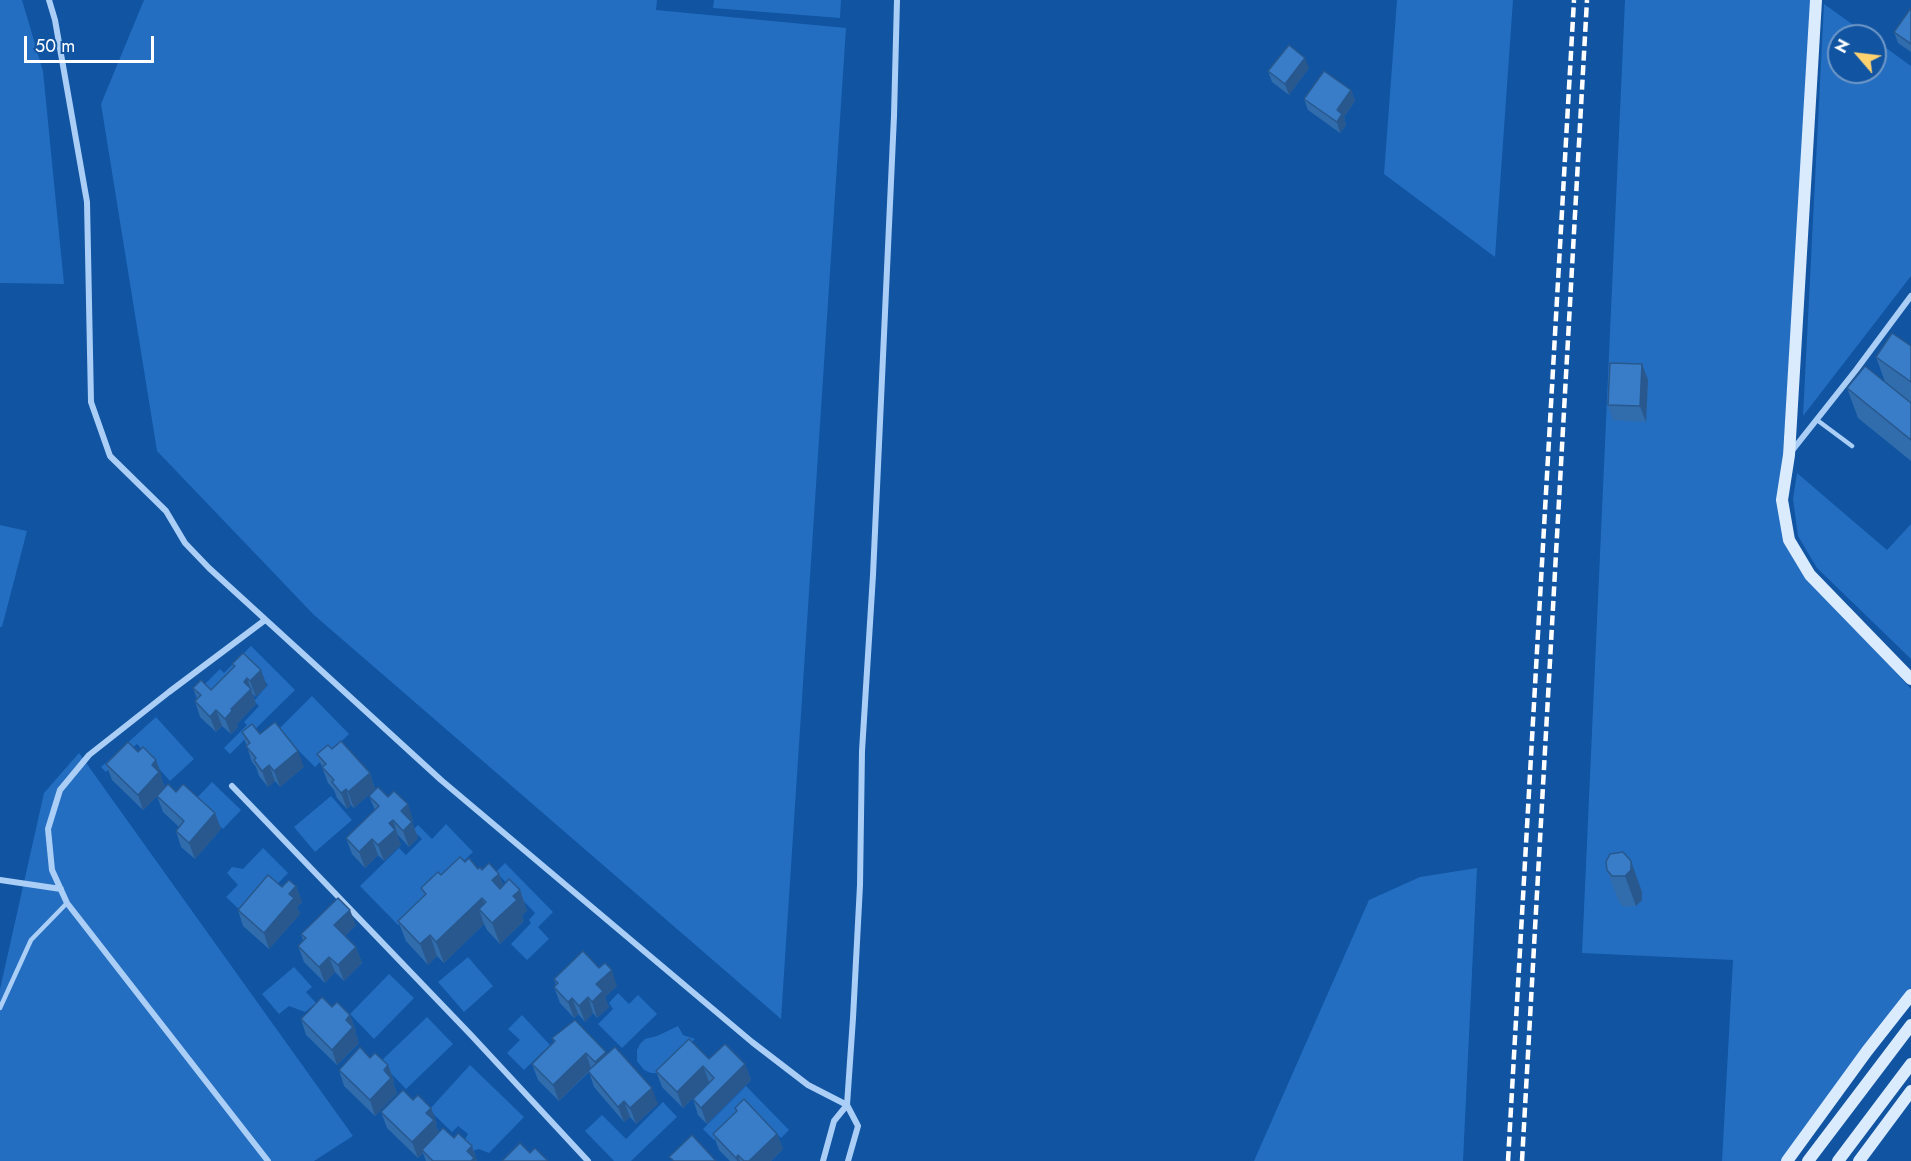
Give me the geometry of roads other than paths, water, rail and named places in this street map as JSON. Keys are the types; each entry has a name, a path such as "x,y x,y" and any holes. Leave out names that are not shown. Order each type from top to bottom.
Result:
{"street":[{"path":"49,0 56,21 87,202 91,402 111,456 166,511 185,543 193,551 265,620 441,780 752,1042 808,1085 847,1105"},
{"path":"848,1161 858,1126 847,1105 860,885 862,751 882,381 897,0"},
{"path":"1816,0 1789,455 1782,500 1789,540 1810,575 1911,679"},
{"path":"1789,455 1884,337 1911,296"},
{"path":"265,620 89,755 60,790 48,829 52,870 68,903 268,1161"},
{"path":"232,786 471,1035 588,1161"},
{"path":"0,880 61,889"},
{"path":"1786,1161 1911,995"},
{"path":"1808,1161 1911,1025"},
{"path":"1838,1161 1911,1064"},
{"path":"1859,1161 1911,1091"},
{"path":"823,1161 834,1121 847,1105"}],"lane":[{"path":"1856,370 1864,376"},
{"path":"1817,420 1852,446"},
{"path":"0,1008 31,940 68,903"}],"railway":[{"path":"1508,1161 1574,0"},
{"path":"1522,1161 1587,0"}]}
